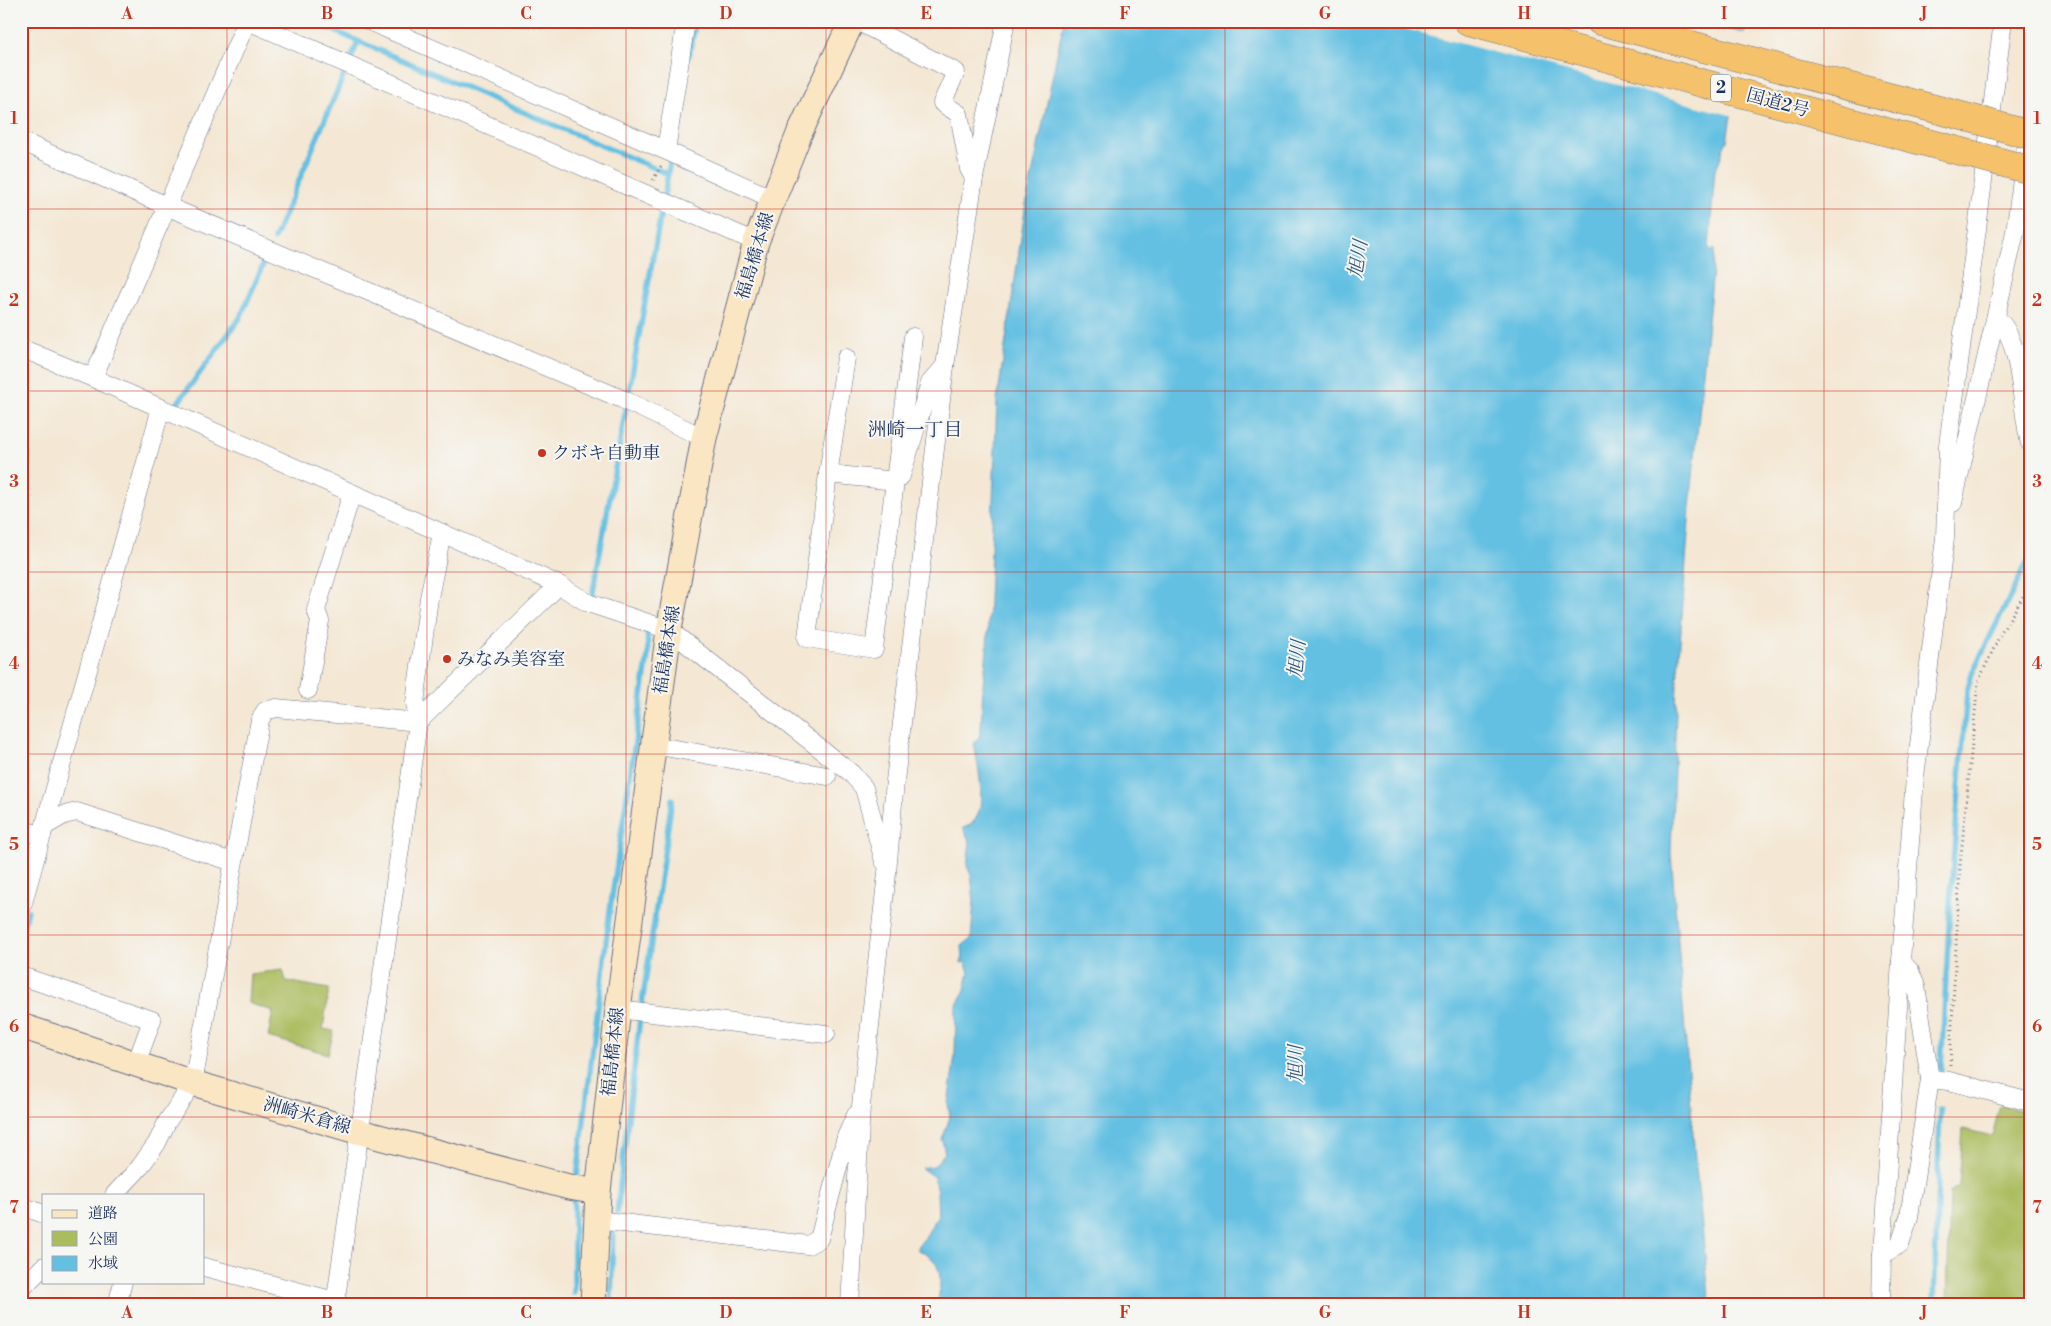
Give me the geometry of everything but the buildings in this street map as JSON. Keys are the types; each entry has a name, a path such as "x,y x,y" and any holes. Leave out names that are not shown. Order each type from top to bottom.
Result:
{"highway":[{"name":"国道2号","path":"1468,21 2030,170"},
{"name":"国道2号","path":"1600,21 2030,135"}],"main road":[{"name":"福島橋本線","path":"593,1305 598,1192 633,1010 653,745 655,626 756,242 800,132 852,21"},
{"name":"洲崎米倉線","path":"21,1026 193,1083 360,1132 569,1187 598,1192"}],"street":[{"path":"369,21 773,199"},
{"path":"670,152 686,21"},
{"path":"858,21 956,72 942,103 958,114 969,169 974,178"},
{"path":"850,1305 861,1106 887,873 896,771 945,366 974,178 1006,21"},
{"path":"1881,1305 1882,1255 1915,777 1944,538 1948,445 1978,229 2002,21"},
{"path":"93,378 168,207 255,23 756,242"},
{"path":"1944,538 1996,318 2023,227 2030,120"},
{"path":"21,141 168,207 626,401 704,438"},
{"path":"1996,318 2002,322 2006,329 2014,350 2030,443"},
{"path":"846,358 828,474 807,638 874,649 913,337"},
{"path":"21,348 161,408 558,585 588,603 655,626 851,773 864,788 887,873"},
{"path":"896,481 901,476 930,383 945,366"},
{"path":"21,910 48,826 161,408"},
{"path":"828,474 896,481"},
{"path":"308,690 320,620 316,610 352,493"},
{"path":"205,1267 335,1303 418,722 415,703 429,598 442,533"},
{"path":"418,722 558,585"},
{"path":"115,1194 146,1159 193,1083 260,720 265,711 276,708 418,722"},
{"path":"653,745 827,776"},
{"path":"21,830 48,826 64,815 77,812 233,862"},
{"path":"1882,1255 1900,1244 1909,1216 1930,1078 1916,986 1910,971 1901,961"},
{"path":"21,976 152,1020 136,1064"},
{"path":"633,1010 826,1034"},
{"path":"1930,1078 1949,1081 2030,1102"},
{"path":"597,1220 808,1245 819,1239 846,1137 861,1106"},
{"path":"21,1206 42,1213"},
{"path":"21,1289 42,1268"},
{"path":"117,1305 122,1284"}],"path":[{"path":"1949,1081 1960,866 1976,694 1978,682 1986,664 2030,585"}],"green space":[{"path":"283,970 286,981 329,989 323,1029 334,1031 328,1054 268,1037 273,1011 248,1003 250,974"},
{"path":"2000,1105 2030,1113 2030,1305 1947,1305 1950,1192 1959,1186 1963,1129 1992,1136"}],"water":[{"name":"旭川","path":"1064,21 1746,21 1727,141 1718,166 1715,169 1709,248 1711,250 1715,249 1690,507 1677,683 1671,853 1695,1159 1710,1305 937,1305 940,1288 939,1271 933,1259 918,1250 918,1245 938,1217 937,1192 934,1177 921,1168 934,1166 945,1153 942,1140 950,1117 948,1104 955,1056 956,1007 965,990 969,972 965,962 961,963 963,957 962,946 971,939 974,901 971,875 967,866 970,842 963,828 972,823 978,815 980,804 980,778 974,744 979,737 981,729 987,651 997,401 1026,204"}],"pier":[{"path":"1376,21 1694,21 1747,35 1734,116"}],"waterway":[{"path":"311,21 668,174 592,597 596,600"},
{"path":"689,56 696,21"},
{"path":"274,239 358,42"},
{"path":"668,174 671,156"},
{"path":"174,408 240,318 267,256"},
{"path":"2030,274 2030,327"},
{"path":"1941,1068 1951,888 1967,691 1973,671 2030,557"},
{"path":"577,1177 610,910 648,655 647,625"},
{"path":"617,1212 640,1018 672,799"},
{"path":"21,934 28,911"},
{"path":"1934,1305 1940,1109"},
{"path":"574,1201 574,1293"},
{"path":"611,1305 613,1232"}],"place":[{"name":"クボキ自動車","path":"542,453"},
{"name":"みなみ美容室","path":"447,659"}],"district":[{"name":"洲崎一丁目","path":"915,430"}]}
